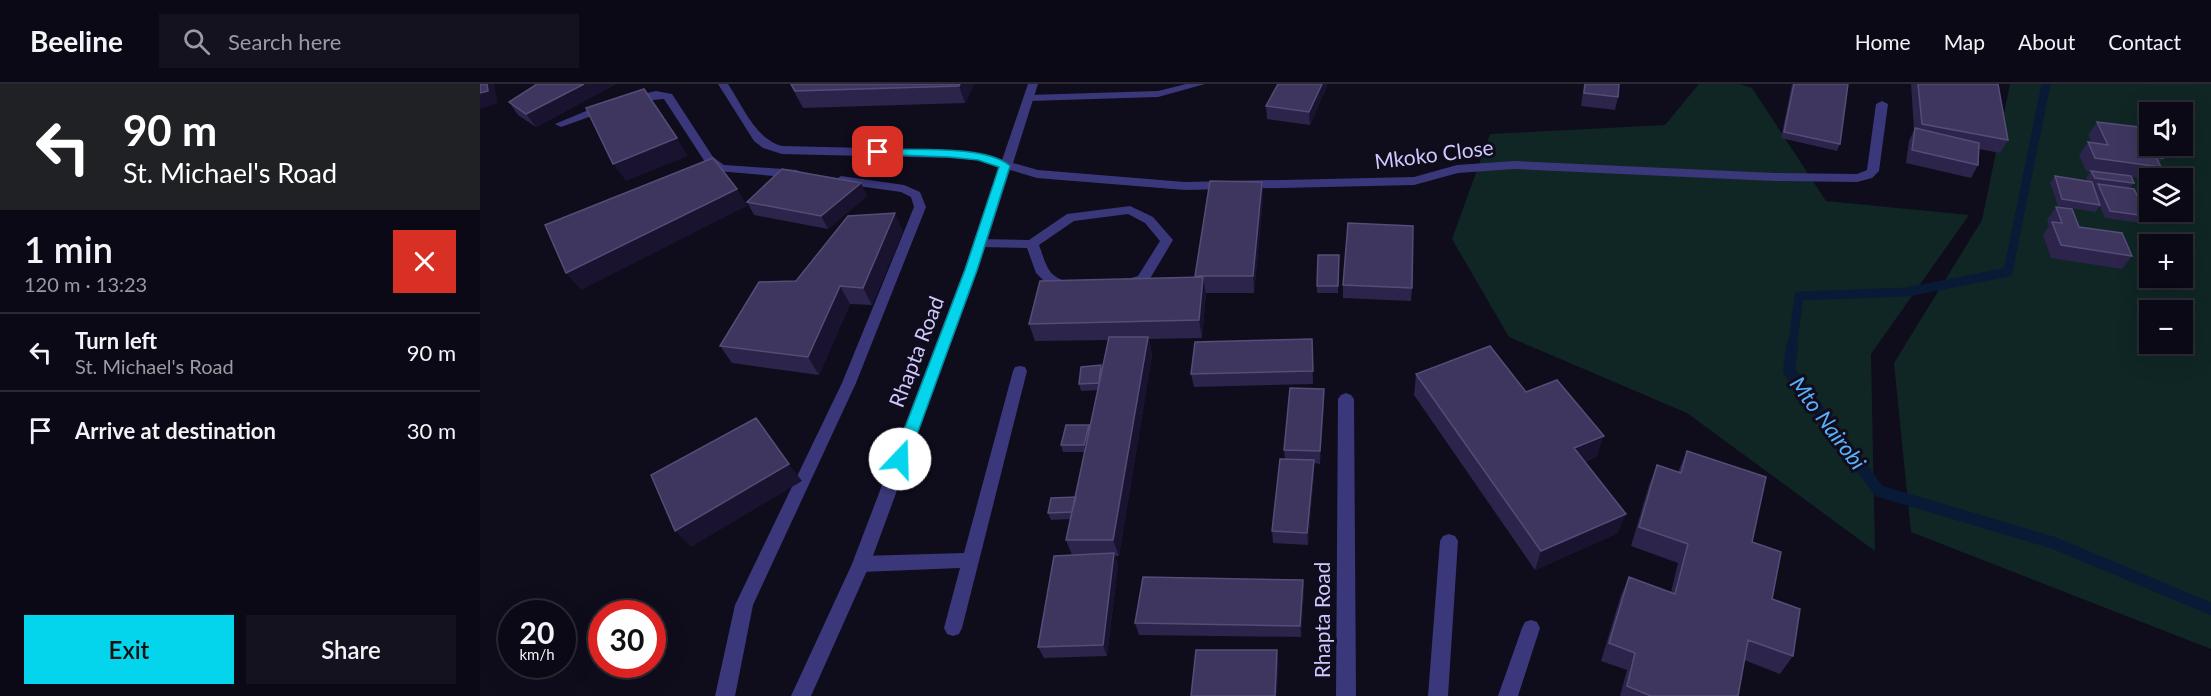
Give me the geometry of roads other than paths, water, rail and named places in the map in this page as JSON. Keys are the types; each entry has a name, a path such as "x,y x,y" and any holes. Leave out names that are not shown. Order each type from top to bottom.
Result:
{"street":[{"path":"723,84 758,138 767,146 782,150 949,154 979,157 1005,166"},
{"path":"1031,91 1158,94 1200,84"},
{"name":"Rhapta Road","path":"801,696 861,564 980,243 1031,91"},
{"path":"561,124 640,96 656,93 668,96 709,159 721,168 771,171 904,189 916,195 920,207 849,383 744,604 725,696"},
{"name":"Mkoko Close","path":"1005,166 1066,177 1185,186 1414,181 1457,169 1514,165 1774,177 1857,178 1873,171 1882,104"},
{"path":"980,243 1032,244 1071,217 1130,210 1149,220 1167,240 1143,279 1109,288"},
{"path":"1032,244 1041,270 1058,287 1078,287"},
{"path":"953,628 1020,370"},
{"name":"Rhapta Road","path":"1346,399 1346,696"},
{"path":"1438,696 1449,541"},
{"path":"861,564 969,560"},
{"path":"1508,696 1531,628"}],"waterway":[{"name":"Mto Nairobi","path":"1792,348 1799,296 1907,292 2008,272 2046,84"},
{"name":"Mto Nairobi","path":"1792,346 1789,371 1879,491 2054,543 2211,609"}]}
